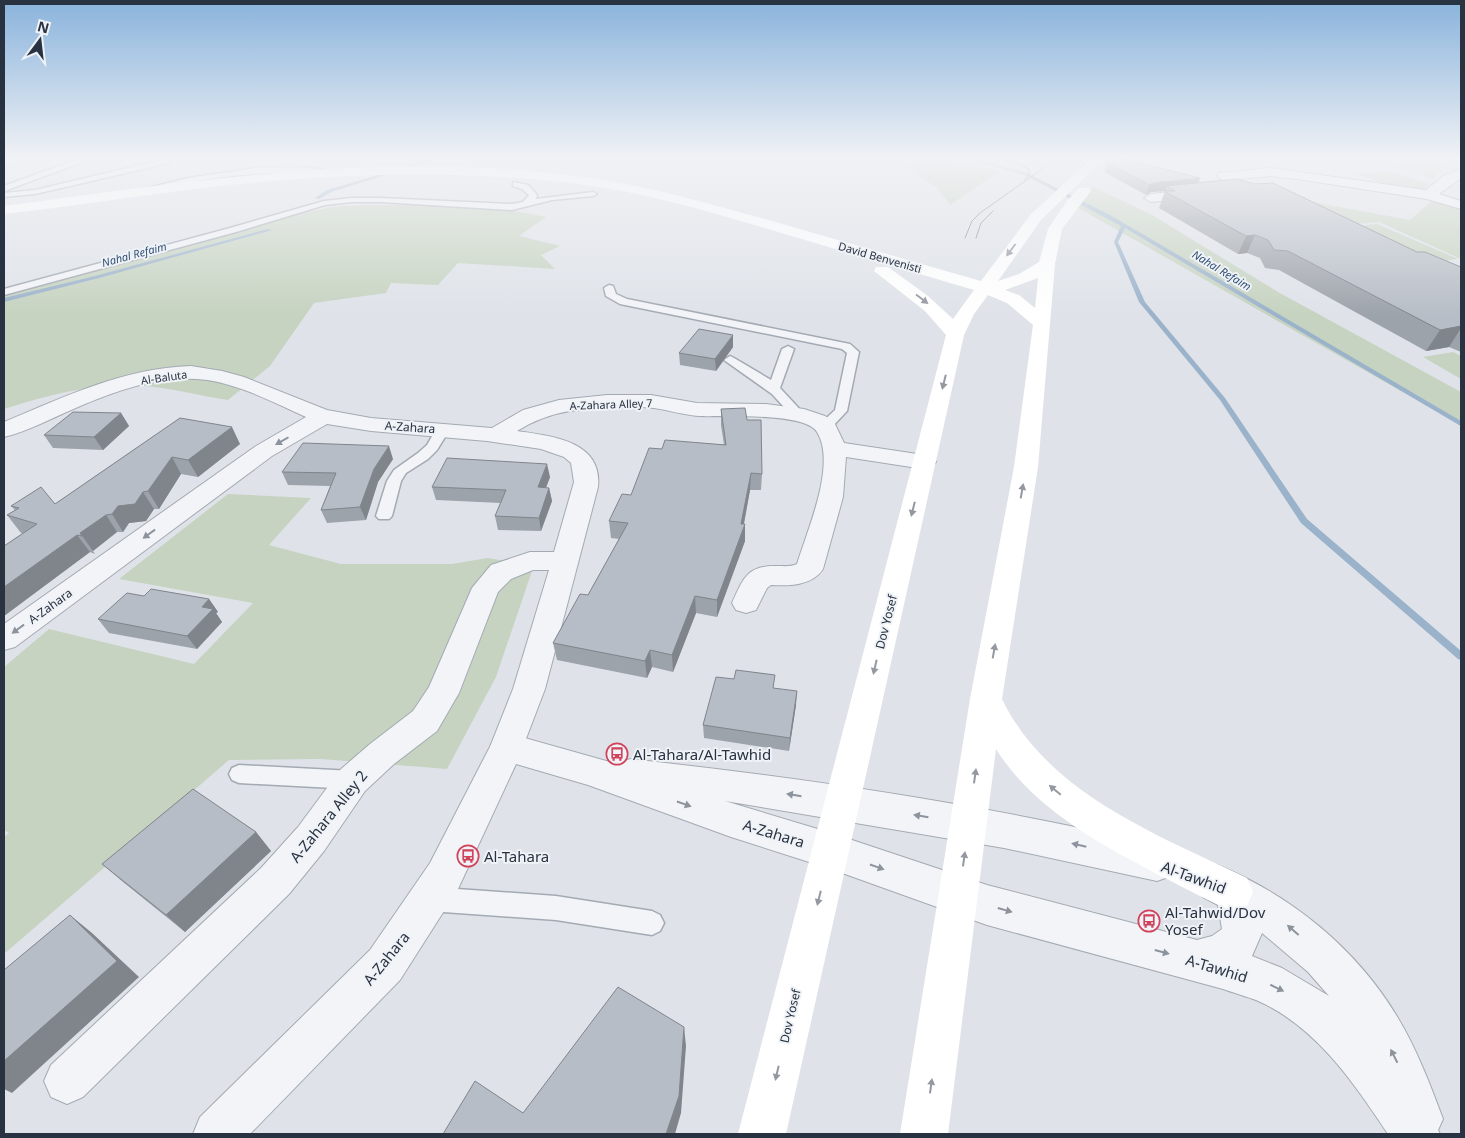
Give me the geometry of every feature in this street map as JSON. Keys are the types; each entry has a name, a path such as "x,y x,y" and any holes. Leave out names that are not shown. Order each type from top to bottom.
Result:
{"main road":[{"name":"David Benvenisti","path":"4,220 82,210"},
{"name":"David Benvenisti","path":"665,210 882,271 946,283 984,287 1004,285 1017,281 1047,264"},
{"name":"David Benvenisti","path":"717,210 984,287 1013,299 1042,323"},
{"name":"Dov Yosef","path":"762,1134 955,335 965,314 1043,210"},
{"name":"Dov Yosef","path":"924,1134 986,699 1026,467 1047,264 1055,229 1068,210"},
{"path":"882,271 931,306 948,323 955,335"},
{"path":"986,699 1012,746 1032,770 1055,791 1133,840 1233,892"}],"street":[{"name":"Al-Baluta","path":"4,430 128,383 176,373 201,373 221,376 324,416"},
{"name":"A-Zahara Alley 7","path":"497,435 516,421 536,412 569,405 646,400 697,409 775,411 815,419 830,436 924,462"},
{"name":"A-Zahara","path":"4,639 264,451 324,416 365,423 497,435 558,446 575,453 584,464 587,476 586,488 529,689 507,747 444,876 385,965 218,1134"},
{"path":"746,603 755,583 764,575 792,575 803,573 809,569 833,485 830,436"},
{"name":"A-Zahara Alley 2","path":"67,1081 275,881 311,839 353,780 382,754 425,721 443,693 486,588 501,572 530,561 565,561"},
{"name":"A-Zahara","path":"507,747 589,770 731,820 959,895"},
{"name":"A-Zahara","path":"589,770 717,784 842,803"},
{"name":"Al-Tawhid","path":"842,803 1063,841 1161,864 1188,872 1233,892 1262,908 1290,928 1336,972 1363,1005 1397,1061 1423,1134"},
{"path":"1197,961 1222,955 1231,950 1238,942 1243,924 1239,905 1233,892"},
{"name":"A-Tawhid","path":"959,895 1016,913 1197,961 1286,992 1321,1016 1344,1038 1371,1068 1416,1134"}],"lane":[{"path":"4,292 300,210"},
{"path":"609,288 611,296 624,302 831,338 846,346 853,352 841,411 830,436"},
{"path":"774,388 788,349"},
{"path":"730,360 774,388 791,403 800,416"},
{"path":"384,516 394,481 401,470 428,452 443,429"},
{"path":"239,774 353,780"},
{"path":"429,899 556,908 652,923"}],"green space":[{"path":"317,210 510,210 546,217 519,236 560,246 541,255 555,269 458,263 438,285 391,283 386,293 314,303 270,366 228,400 154,387 107,386 56,394 4,409 4,296 275,220"},
{"path":"1082,210 1142,210 1152,215 1278,292 1461,392 1461,425"},
{"path":"1309,210 1356,210 1410,220 1421,210 1461,210 1461,259 1379,222 1335,226"},
{"path":"1377,224 1458,259 1420,264 1340,228"},
{"path":"1453,352 1461,356 1461,379 1423,357"},
{"path":"228,494 311,498 269,545 341,564 452,564 487,558 534,565 496,677 447,769 321,759 229,760 4,954 4,837 9,833 4,830 4,667 49,629 194,664 253,603 119,579"}],"building":[{"path":"1199,210 1330,210 1417,252 1425,252 1461,267 1461,326 1440,330 1288,251 1274,250 1268,240 1255,235 1246,236"},
{"path":"699,329 733,335 715,359 679,353"},
{"path":"745,408 747,420 761,420 762,474 751,473 741,524 745,524 717,600 695,596 672,655 650,650 645,661 553,643 580,594 588,595 628,523 609,521 622,494 631,495 649,448 662,449 665,440 726,445 721,409"},
{"path":"73,412 121,413 94,437 44,435"},
{"path":"180,418 232,427 188,460 172,457 148,491 143,492 135,504 118,506 112,514 106,515 80,533 82,536 77,535 4,587 4,546 37,524 7,515 19,508 11,506 41,487 55,504"},
{"path":"303,443 389,446 374,469 360,507 321,510 336,473 282,472"},
{"path":"447,458 547,464 538,487 549,488 539,518 495,516 506,490 432,487"},
{"path":"151,589 209,599 202,607 213,609 187,636 98,619 127,593 144,596"},
{"path":"736,670 775,675 773,688 797,691 790,738 703,725 716,677 734,679"},
{"path":"193,789 256,832 166,915 102,864"},
{"path":"70,915 117,961 4,1061 4,970"},
{"path":"618,987 684,1027 679,1096 666,1134 443,1134 475,1081 523,1113"}],"waterway":[{"name":"Nahal Refaim","path":"1096,210 1124,225"},
{"name":"Nahal Refaim","path":"1124,225 1461,424"},
{"path":"1124,225 1116,242 1142,302 1223,399 1304,521 1461,656"},
{"name":"Nahal Refaim","path":"4,300 270,230"}],"tram line":[{"path":"965,238 972,221 984,210"},
{"path":"976,238 981,223 993,211"}],"place":[{"name":"Al-Tahara/Al-Tawhid","path":"617,754"},
{"name":"Al-Tahara","path":"468,856"},
{"name":"Al-Tahwid/Dov Yosef","path":"1149,921"}]}
